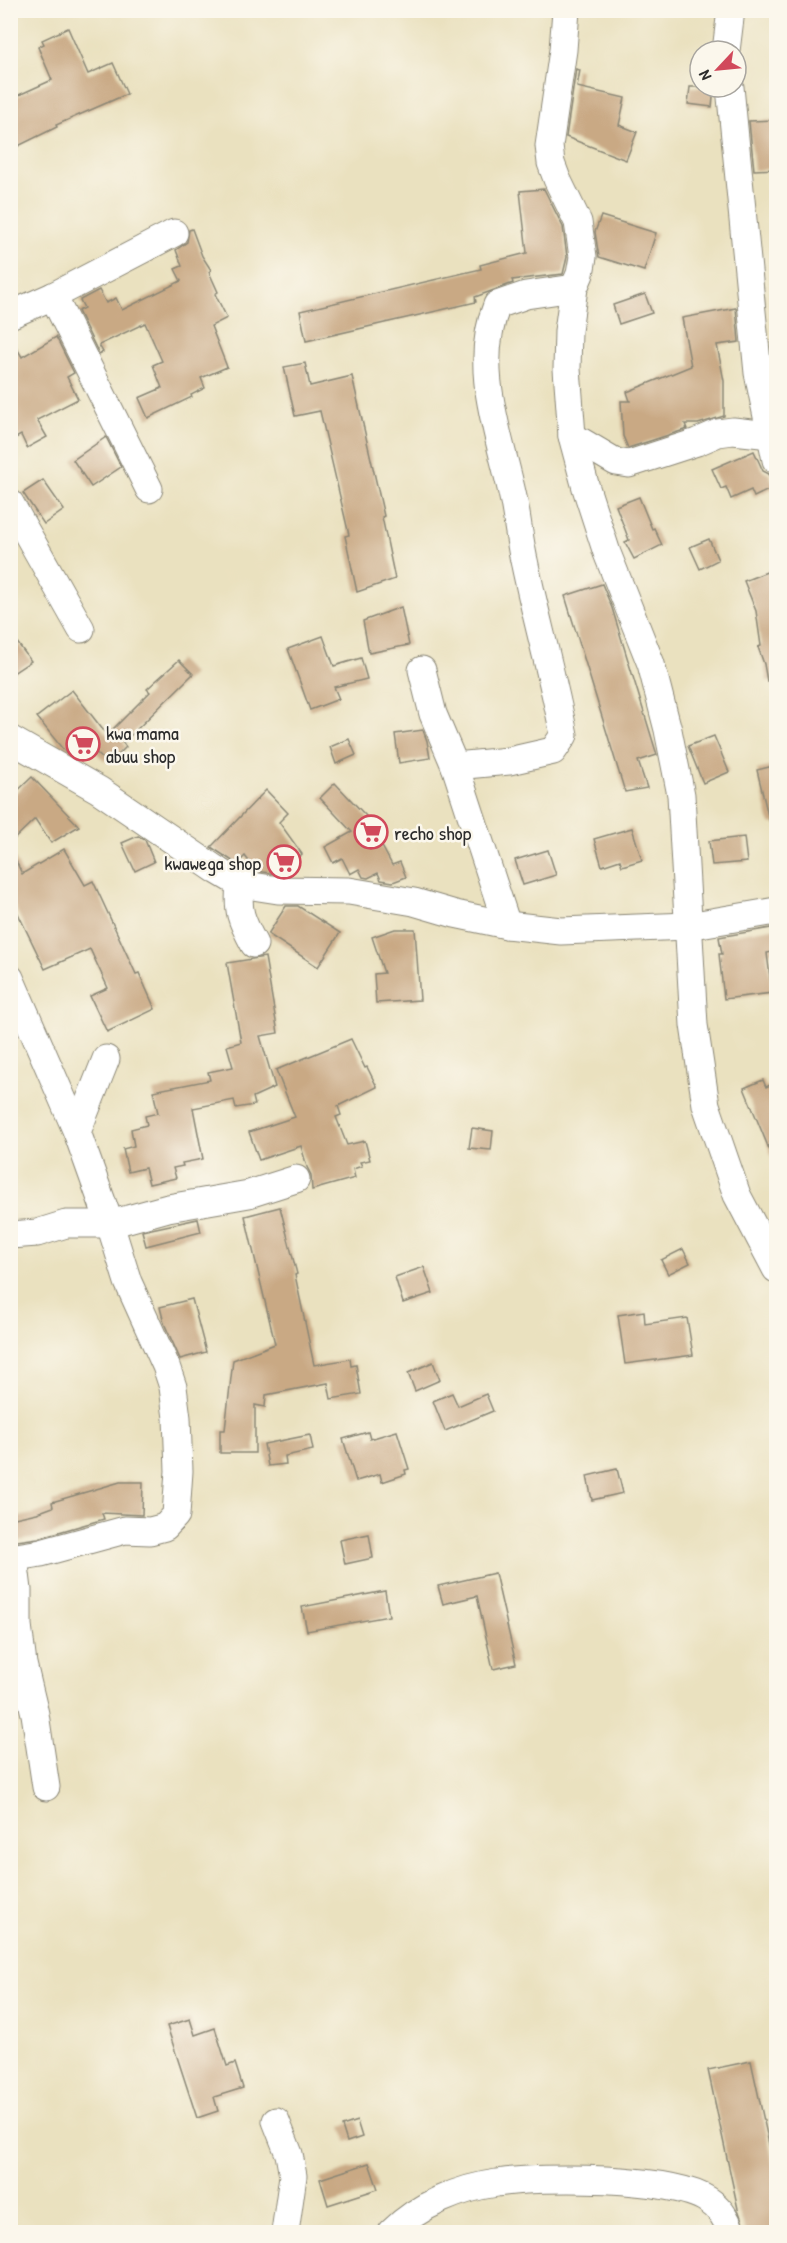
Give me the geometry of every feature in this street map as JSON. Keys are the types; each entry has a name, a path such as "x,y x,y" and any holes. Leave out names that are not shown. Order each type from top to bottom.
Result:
{"street":[{"path":"566,10 563,50 549,146 551,163 576,215 582,239 583,257 580,274 574,288 568,331 567,369 572,436 607,553 651,664 668,730 681,795 694,1025 706,1105 736,1195 777,1269"},
{"path":"728,39 731,11"},
{"path":"731,99 758,373 774,447"},
{"path":"10,315 174,233"},
{"path":"455,766 509,761 553,751 564,735 555,687 524,563 511,491 488,390 485,354 491,319 497,305 526,295 574,288"},
{"path":"52,296 149,489"},
{"path":"572,436 616,462 629,464 718,433 733,431 774,447"},
{"path":"10,503 81,629"},
{"path":"422,670 433,714 455,766 507,925"},
{"path":"10,739 99,790 240,884 278,890 349,891 414,902 455,914 507,925 561,931 688,926 777,910"},
{"path":"240,884 238,904 241,920 254,944"},
{"path":"10,978 77,1132 128,1282 166,1366 173,1387 177,1418 179,1471 176,1515 165,1527 150,1531 125,1530 12,1558 18,1590 18,1624 23,1664 35,1714 45,1787"},
{"path":"77,1132 106,1059"},
{"path":"10,1235 37,1233 66,1224 110,1224 168,1208 249,1194 296,1179"},
{"path":"276,2121 289,2154 293,2176 285,2232"},
{"path":"392,2232 418,2211 468,2190 498,2182 597,2179 621,2180 682,2189 706,2198 721,2210 731,2232"}],"building":[{"path":"68,28 88,74 113,63 127,94 56,125 57,127 10,150 10,99 52,80 38,47 44,44 42,40"},
{"path":"576,69 580,70 577,87 625,98 619,125 637,132 626,160 566,137"},
{"path":"689,99 713,99 712,107 688,104"},
{"path":"777,120 777,169 754,170 749,121"},
{"path":"544,189 563,227 567,257 563,274 512,280 513,283 475,297 476,302 306,341 300,311 481,269 480,265 527,253 520,191"},
{"path":"601,216 656,233 644,271 599,257 595,232"},
{"path":"192,229 202,256 211,270 209,272 218,292 215,294 227,318 211,326 227,367 201,378 205,388 191,395 192,397 148,418 139,398 162,388 153,365 162,361 145,323 99,345 103,352 99,354 78,311 84,308 80,300 99,290 106,303 116,298 122,310 181,281 175,269 182,266 176,250 187,242 189,230"},
{"path":"645,294 652,313 619,324 613,305"},
{"path":"736,308 739,342 717,345 724,381 724,416 698,424 685,424 687,429 628,448 623,436 621,401 630,401 627,392 691,366 682,318"},
{"path":"10,337 22,357 56,337 74,373 67,377 78,399 37,420 47,437 27,448 21,435 10,441"},
{"path":"305,363 310,386 352,376 384,516 382,517 395,579 357,592 345,536 349,535 320,411 295,416 284,367"},
{"path":"106,437 121,467 91,487 73,460"},
{"path":"754,451 763,471 769,474 775,487 754,497 751,490 731,499 726,487 721,489 712,469"},
{"path":"43,480 64,510 44,524 23,493"},
{"path":"639,497 652,529 654,528 662,545 634,559 625,542 629,540 616,506"},
{"path":"709,539 718,560 700,569 690,547"},
{"path":"777,568 776,692 771,680 767,681 758,647 761,646 756,611 744,581"},
{"path":"602,584 612,608 657,755 638,761 647,788 625,792 565,596"},
{"path":"401,607 409,645 369,653 363,621"},
{"path":"10,633 31,661 10,675"},
{"path":"323,636 334,666 361,658 367,679 334,687 339,699 310,710 288,649"},
{"path":"179,660 193,674 123,743 126,747 115,758 111,755 105,761 85,742 69,754 65,752 37,717 72,690 107,735 150,692 147,689"},
{"path":"423,730 430,758 399,763 395,734"},
{"path":"714,736 729,772 703,783 688,746"},
{"path":"349,739 356,755 336,764 330,747"},
{"path":"777,765 777,823 770,824 757,770"},
{"path":"32,777 79,826 51,843 35,819 10,843 10,798"},
{"path":"335,783 366,816 392,865 400,862 406,877 393,882 381,880 378,873 368,878 363,877 359,869 350,874 342,858 333,863 325,847 352,832 320,798"},
{"path":"266,790 288,813 279,822 302,854 277,874 256,871 245,856 237,864 211,847"},
{"path":"632,828 642,860 622,866 620,860 602,866 594,839"},
{"path":"138,836 145,840 154,862 135,871 122,843"},
{"path":"744,837 747,862 712,865 709,841"},
{"path":"10,848 22,874 64,849 85,885 93,881 136,974 139,973 155,1009 107,1032 90,996 108,988 90,949 45,969 10,897"},
{"path":"548,850 556,875 523,885 515,860"},
{"path":"286,906 298,906 340,933 318,967 268,934"},
{"path":"777,927 777,951 767,953 772,993 724,999 719,937"},
{"path":"395,929 415,929 420,1000 376,1003 374,974 384,973 372,937"},
{"path":"265,957 278,1033 260,1036 275,1087 253,1097 255,1105 236,1108 234,1100 193,1108 203,1159 182,1163 183,1166 173,1168 176,1178 149,1184 145,1168 128,1172 123,1149 134,1146 131,1129 147,1125 145,1116 158,1113 153,1091 210,1080 208,1072 233,1067 227,1046 241,1042 227,963"},
{"path":"351,1039 377,1087 338,1106 341,1115 336,1117 347,1145 365,1141 370,1160 360,1162 362,1166 353,1169 355,1178 312,1190 311,1175 301,1146 259,1160 249,1132 295,1117 276,1070"},
{"path":"763,1080 766,1087 777,1082 776,1166 744,1088"},
{"path":"472,1128 493,1131 491,1150 469,1148"},
{"path":"280,1207 297,1274 295,1275 314,1365 350,1359 351,1366 356,1365 361,1394 331,1399 328,1383 266,1395 265,1407 255,1405 255,1453 220,1453 220,1430 225,1430 233,1360 275,1344 245,1216"},
{"path":"198,1219 201,1232 146,1246 142,1231"},
{"path":"683,1249 690,1263 668,1274 661,1260"},
{"path":"424,1267 433,1293 403,1303 395,1277"},
{"path":"192,1299 206,1352 180,1359 164,1323 160,1307"},
{"path":"644,1311 645,1324 687,1318 693,1355 625,1364 618,1315"},
{"path":"433,1362 440,1380 415,1391 408,1373"},
{"path":"452,1393 458,1406 486,1394 493,1411 445,1431 433,1401"},
{"path":"397,1431 409,1469 405,1470 406,1474 382,1482 380,1474 356,1481 343,1439 368,1432 370,1439"},
{"path":"310,1435 313,1450 285,1456 286,1464 268,1466 264,1444"},
{"path":"617,1469 623,1493 592,1500 587,1476"},
{"path":"120,1482 143,1482 142,1515 102,1513 104,1519 38,1538 10,1542 10,1519 37,1513 53,1507 52,1502"},
{"path":"369,1534 373,1558 345,1564 340,1540"},
{"path":"495,1573 516,1664 493,1669 477,1596 443,1604 438,1586"},
{"path":"385,1591 389,1616 307,1631 302,1607"},
{"path":"190,2019 195,2035 215,2028 227,2066 235,2063 243,2088 214,2097 218,2111 197,2118 167,2026"},
{"path":"751,2061 777,2181 777,2232 746,2232 738,2209 708,2070"},
{"path":"357,2121 362,2137 347,2142 342,2126"},
{"path":"369,2163 378,2189 328,2205 320,2179"}],"place":[{"name":"kwa mama abuu shop","path":"83,744"},
{"name":"recho shop","path":"371,832"},
{"name":"kwawega shop","path":"284,862"}]}
